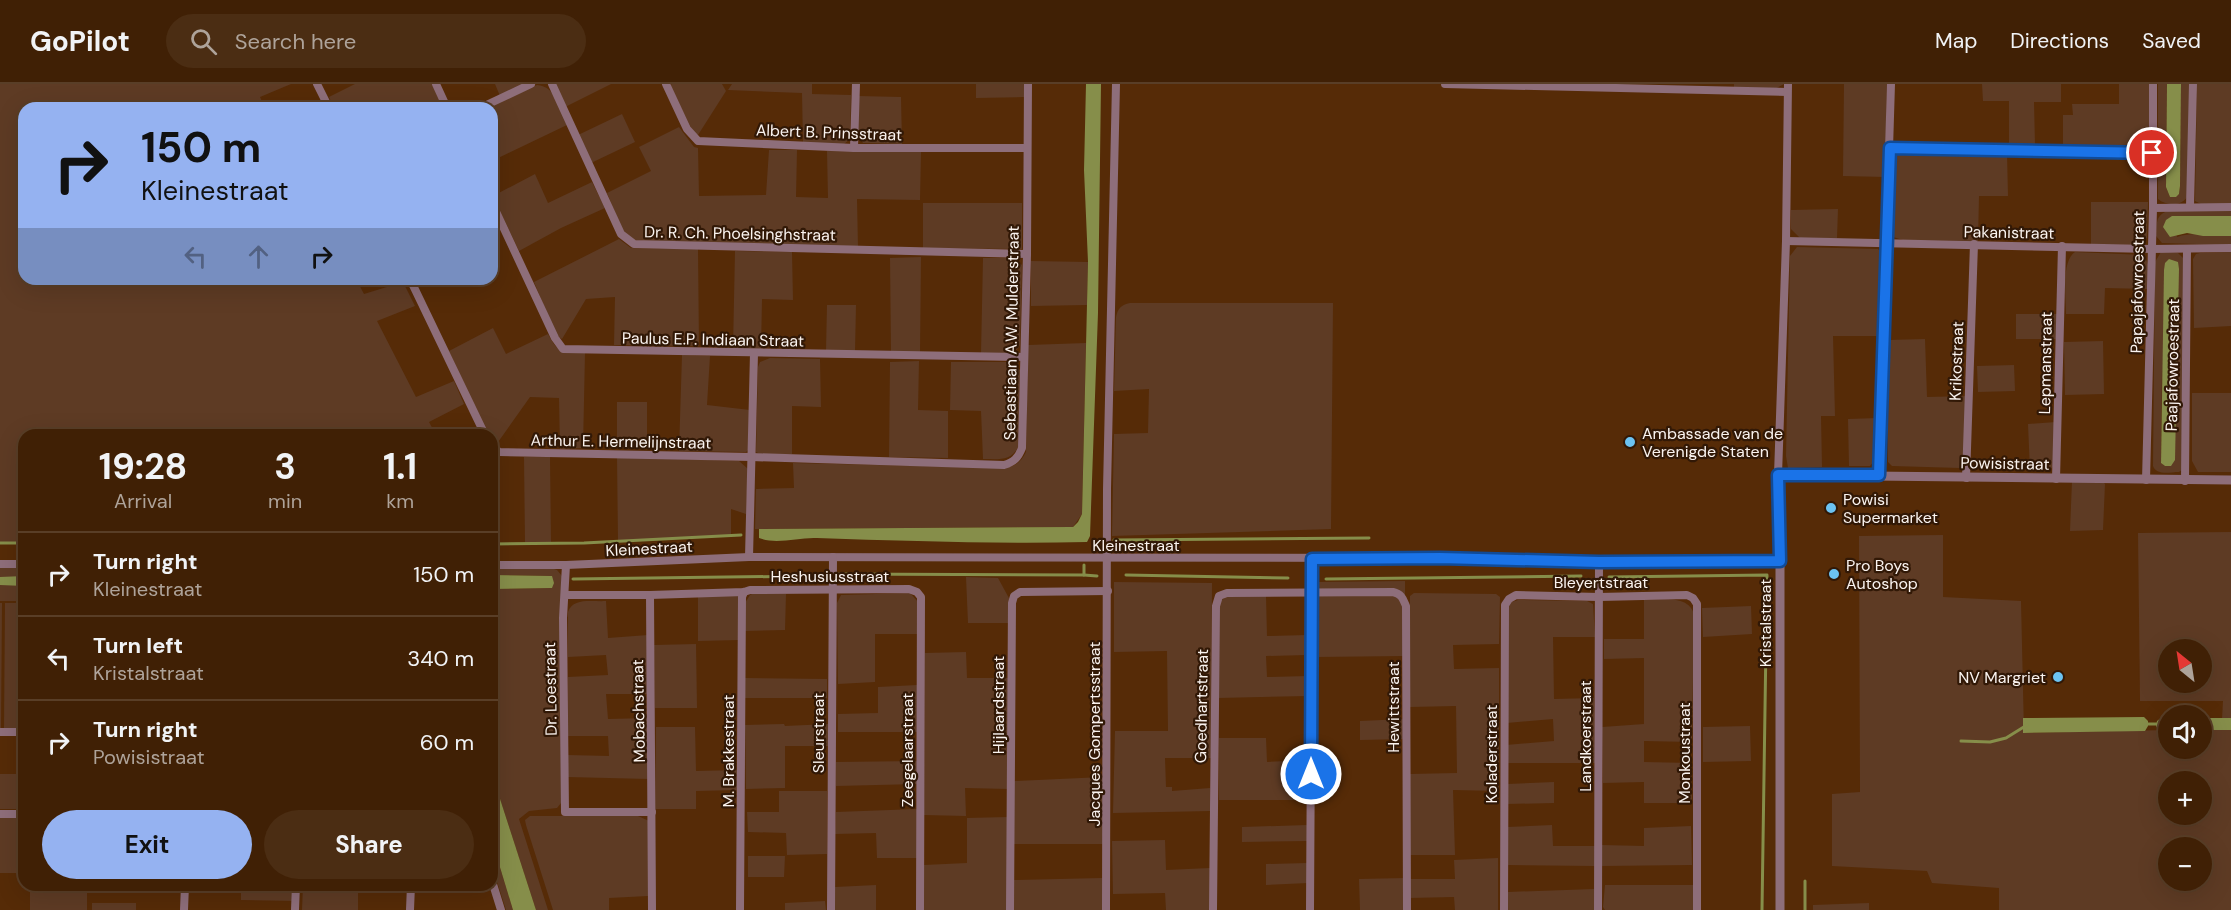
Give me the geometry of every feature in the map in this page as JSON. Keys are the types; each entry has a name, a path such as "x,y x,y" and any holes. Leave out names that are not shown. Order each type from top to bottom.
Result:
{"street":[{"path":"317,84 326,102"},
{"path":"436,84 444,102"},
{"path":"493,102 531,84"},
{"name":"Dr. R. Ch. Phoelsinghstraat","path":"552,84 621,234 634,244 1027,254"},
{"name":"Albert B. Prinsstraat","path":"666,84 687,129 698,141 854,148 1027,148"},
{"path":"854,148 856,84"},
{"name":"Sebastiaan A.W. Mulderstraat","path":"752,456 1004,465 1019,456 1022,448 1027,254 1028,84"},
{"name":"Jacques Gompertsstraat","path":"1106,910 1107,558 1116,84"},
{"path":"1445,84 1788,88"},
{"path":"1879,475 1891,84"},
{"name":"Papajafowroestraat","path":"2146,480 2153,208 2153,84"},
{"path":"2190,206 2193,84"},
{"name":"Kristalstraat","path":"1780,910 1778,475 1786,241 1788,88"},
{"path":"1890,148 2152,153"},
{"path":"2153,208 2231,207"},
{"name":"Paulus E.P. Indiaan Straat","path":"498,216 555,338 563,349 1024,357"},
{"name":"Pakanistraat","path":"1786,241 2151,249 2231,248"},
{"name":"Krikostraat","path":"1966,478 1974,244"},
{"name":"Lepmanstraat","path":"2056,479 2062,246"},
{"name":"Paajafowroestraat","path":"2185,481 2187,249"},
{"path":"414,285 482,429"},
{"path":"749,557 754,353"},
{"name":"Arthur E. Hermelijnstraat","path":"498,451 752,456"},
{"name":"Powisistraat","path":"1778,475 2231,480"},
{"name":"Kleinestraat","path":"498,565 566,565 749,557 1780,561"},
{"name":"Sleurstraat","path":"831,910 833,557"},
{"path":"1310,910 1312,559"},
{"name":"Landkoerstraat","path":"1598,910 1599,562"},
{"path":"0,564 18,564"},
{"name":"Dr. Loestraat","path":"566,565 563,618 565,812 652,813"},
{"name":"Heshusiusstraat","path":"650,595 750,590 909,589 917,592"},
{"name":"Hijlaardstraat","path":"1010,910 1012,603 1014,596 1020,592 1108,591"},
{"name":"M. Brakkestraat","path":"741,910 742,609 744,592"},
{"name":"Zeegelaarstraat","path":"917,592 921,597 920,910"},
{"name":"Hewittstraat","path":"1312,594 1394,592 1399,594 1406,606 1407,910"},
{"name":"Goedhartstraat","path":"1213,910 1216,606 1219,596 1227,593 1312,594"},
{"path":"566,595 650,595"},
{"name":"Mobachstraat","path":"650,595 652,910"},
{"name":"Bleyertstraat","path":"1509,599 1516,595 1599,597 1688,595 1693,598"},
{"name":"Monkoustraat","path":"1693,598 1697,604 1697,910"},
{"name":"Koladerstraat","path":"1504,910 1505,605 1509,599"},
{"path":"0,732 18,732"},
{"path":"0,814 18,814"},
{"path":"184,910 185,891"},
{"path":"296,891 296,910"},
{"path":"410,910 411,891"},
{"path":"495,891 501,910"}],"shaded area":[{"path":"0,84 291,84 260,97 262,102 18,102 18,285 359,285 364,294 393,285 404,285 415,306 377,321 416,397 454,381 464,404 429,422 433,429 18,429 18,543 0,543"},
{"path":"355,84 432,84 440,102 331,102 329,97"},
{"path":"495,84 525,84 500,96"},
{"path":"554,84 611,84 565,107"},
{"path":"722,84 726,91 698,135 693,132 670,85"},
{"path":"732,84 812,84 812,94 851,95 850,139 843,145 803,143 802,93 728,90"},
{"path":"976,84 1025,84 1025,97 976,98"},
{"path":"1086,84 1101,84 1098,313 1090,536 1087,542 817,538 773,541 759,538 759,529 1073,527 1078,522 1082,514 1088,262 1084,170"},
{"path":"1734,84 1784,84 1775,89 1734,87"},
{"path":"1844,84 1887,84 1885,177 1843,176"},
{"path":"1982,84 2061,84 2061,102 2034,102 2035,145 2009,145 2009,101 1983,101"},
{"path":"2119,84 2150,84 2150,140 2137,149 2063,148 2063,115 2073,115 2072,104 2119,104"},
{"path":"2158,84 2167,84 2166,187 2170,197 2175,197 2179,194 2180,186 2181,84 2190,84 2188,195 2182,202 2174,204 2158,199"},
{"path":"2167,84 2181,84 2180,186 2176,197 2170,197 2166,187"},
{"path":"2197,84 2231,84 2231,204 2201,204 2195,201"},
{"path":"537,85 543,86 553,94 567,125 498,158 498,103"},
{"path":"858,96 901,97 902,144 863,143 857,133"},
{"path":"622,114 635,142 591,163 578,135"},
{"path":"679,127 694,147 698,148 699,196 766,195 769,150 797,150 796,197 828,198 827,151 921,152 920,200 857,199 858,247 633,240 622,229 607,193 651,171 639,147"},
{"path":"1896,152 2007,153 2008,196 1979,196 1978,241 1903,240 1893,237 1893,156"},
{"path":"535,174 548,203 592,182 605,208 519,251 498,207 498,193"},
{"path":"2091,202 2148,202 2147,238 2138,245 2091,244"},
{"path":"923,203 1022,203 1022,249 923,248"},
{"path":"1838,209 1837,238 1800,238 1791,229 1791,210"},
{"path":"2168,211 2231,211 2231,216 2172,216 2177,237 2196,234 2231,236 2231,245 2162,243 2156,236 2157,224 2161,215"},
{"path":"2172,216 2231,216 2231,236 2203,236 2187,233 2170,237 2163,227 2166,220"},
{"path":"619,239 631,248 698,249 699,346 614,345 615,297 586,299 562,339 556,335 534,282"},
{"path":"1797,247 1878,249 1882,253 1879,336 1833,336 1835,416 1821,416 1822,467 1788,468 1786,456 1790,256"},
{"path":"735,251 792,252 793,300 762,299 761,349 733,348"},
{"path":"2075,252 2144,255 2148,264 2148,289 2105,288 2104,314 2066,314 2066,271"},
{"path":"2161,252 2178,253 2183,258 2183,469 2179,472 2168,473 2157,471 2153,466 2155,262","holes":["2162,368 2165,466 2161,463"]},
{"path":"2231,252 2231,326 2194,328 2193,259 2196,254 2200,253"},
{"path":"921,257 920,354 891,353 890,258"},
{"path":"983,258 1014,258 1022,265 1020,345 1013,352 981,353"},
{"path":"2169,259 2178,262 2179,269 2175,460 2171,466 2165,466 2161,463 2164,270 2165,263"},
{"path":"1031,261 1088,262 1087,305 1031,306"},
{"path":"1130,303 1333,303 1331,529 1112,536 1114,434 1148,433 1149,389 1114,391 1116,317 1120,307"},
{"path":"827,305 856,305 855,352 826,351"},
{"path":"2016,314 2057,314 2057,339 2016,339"},
{"path":"493,328 506,354 548,334 555,346 562,351 585,353 583,448 560,449 559,398 530,397 498,442 498,429 485,429 449,351"},
{"path":"1925,339 1927,397 1968,396 1965,466 1960,468 1892,466 1888,462 1888,340"},
{"path":"2103,341 2104,394 2065,395 2064,342"},
{"path":"1086,343 1082,514 1073,527 755,529 756,489 794,488 793,463 1005,468 1015,465 1026,452 1028,345"},
{"path":"682,355 710,356 707,405 750,410 749,449 746,452 679,451"},
{"path":"770,358 820,359 821,407 792,406 792,454 756,452 758,367 760,362"},
{"path":"919,361 918,410 948,411 948,458 889,457 890,362"},
{"path":"951,362 1013,362 1020,370 1019,445 1013,454 999,459 983,459 981,411 950,410"},
{"path":"2014,365 2015,391 1978,392 1977,366"},
{"path":"2192,393 2231,393 2231,472 2198,472 2192,461"},
{"path":"617,402 647,402 647,448 617,448"},
{"path":"1878,418 1878,450 1874,461 1870,466 1849,466 1848,419"},
{"path":"2056,422 2055,465 2048,471 2030,471 2028,424"},
{"path":"524,457 550,457 551,543 525,543"},
{"path":"617,457 739,461 748,469 746,514 731,509 731,536 618,541"},
{"path":"2072,481 2102,481 2105,484 2103,530 2070,531"},
{"path":"2231,532 2231,718 2222,719 2223,701 2140,701 2138,533"},
{"path":"1943,535 1943,597 2021,601 2024,733 2158,730 2158,759 2212,759 2212,730 2231,730 2231,910 1999,910 1999,888 1932,883 1927,871 1832,866 1832,794 1860,792 1859,536"},
{"path":"0,565 18,565 18,601 0,601"},
{"path":"498,568 554,569 562,576 561,803 557,808 529,811 519,819 548,910 536,910 498,793 498,589 552,588 552,576 498,575"},
{"path":"498,575 552,576 554,583 552,588 498,589"},
{"path":"18,576 18,586 0,585 0,577"},
{"path":"966,577 998,578 1010,600 1010,623 968,623"},
{"path":"1405,581 1405,656 1316,657 1316,582"},
{"path":"1114,582 1212,583 1211,758 1165,758 1166,787 1172,787 1172,791 1210,788 1211,811 1113,813 1115,731 1168,731 1167,651 1114,652"},
{"path":"734,590 739,596 739,640 698,641 698,592"},
{"path":"754,593 786,594 785,630 744,631 745,603"},
{"path":"910,593 919,603 919,634 875,634 875,682 838,684 837,603 841,595"},
{"path":"1414,593 1496,594 1500,597 1499,644 1453,645 1454,669 1499,668 1499,791 1453,790 1455,855 1408,855 1410,774 1457,773 1456,706 1410,707 1410,596"},
{"path":"1230,596 1266,596 1267,636 1307,635 1307,655 1266,656 1267,677 1308,676 1308,696 1218,698 1218,606 1221,600"},
{"path":"1518,600 1587,601 1593,604 1595,637 1553,637 1554,699 1594,698 1595,763 1506,763 1506,745 1554,741 1553,719 1507,723 1505,614 1509,603"},
{"path":"1644,600 1680,601 1686,603 1694,614 1692,742 1644,741 1644,762 1691,763 1692,803 1644,803 1644,782 1603,783 1602,727 1644,724 1644,658 1604,659 1604,639 1644,639"},
{"path":"606,601 608,638 648,635 648,694 606,694 608,719 649,718 649,779 567,777 567,755 609,756 608,736 567,736 568,677 608,675 606,655 568,657 568,612 570,607 579,602"},
{"path":"0,603 2,603 1,729 0,729"},
{"path":"5,603 18,603 18,729 4,729"},
{"path":"1751,606 1752,634 1703,637 1702,608"},
{"path":"696,644 697,708 655,708 654,645"},
{"path":"966,652 967,678 1008,678 1009,789 965,788 966,816 924,815 925,653"},
{"path":"745,678 827,679 827,698 745,698"},
{"path":"917,685 918,732 838,732 838,714 878,713 878,687"},
{"path":"2144,717 2148,721 2145,731 2023,733 2023,718"},
{"path":"2212,718 2231,718 2231,730 2212,730"},
{"path":"1404,719 1405,739 1360,740 1360,721"},
{"path":"784,724 785,726 828,724 828,746 785,746 785,788 746,789 745,725"},
{"path":"1750,726 1751,761 1703,762 1703,727"},
{"path":"656,727 695,727 696,771 738,770 738,790 696,791 696,809 655,809"},
{"path":"1219,738 1266,738 1267,762 1307,760 1308,800 1219,800"},
{"path":"918,761 918,784 836,786 836,762"},
{"path":"0,774 18,774 18,809 0,809"},
{"path":"1103,777 1103,844 1014,844 1014,781"},
{"path":"1554,782 1554,803 1507,804 1507,784"},
{"path":"779,791 827,791 827,854 787,855 786,833 748,832 747,812 779,812"},
{"path":"498,793 536,910 513,910 498,861"},
{"path":"917,809 917,858 877,858 876,833 835,834 836,812"},
{"path":"530,816 638,816 649,821 648,896 609,898 609,910 553,910 526,825 525,820"},
{"path":"18,817 18,873 0,873 0,818"},
{"path":"1008,817 1007,910 924,910 924,865 967,863 967,818"},
{"path":"1307,825 1308,841 1242,842 1242,827"},
{"path":"1552,825 1553,846 1595,846 1595,866 1507,865 1507,827"},
{"path":"1691,826 1692,865 1602,866 1602,845 1644,846 1644,828"},
{"path":"1165,840 1166,870 1210,868 1210,910 1166,910 1165,893 1113,894 1112,841"},
{"path":"748,856 785,856 784,877 748,877"},
{"path":"1498,858 1498,910 1455,910 1454,897 1409,898 1408,879 1455,879 1454,860"},
{"path":"498,861 513,910 506,910 498,885"},
{"path":"1307,863 1308,883 1266,885 1266,864"},
{"path":"1102,878 1102,910 1014,910 1014,880"},
{"path":"1406,878 1406,910 1360,910 1359,879"},
{"path":"876,885 876,910 834,910 835,887"},
{"path":"1605,885 1693,885 1693,910 1605,910 1603,907"},
{"path":"1594,889 1594,910 1508,910 1508,892"},
{"path":"30,891 87,891 87,910 30,910"},
{"path":"241,891 296,891 297,901 241,900"},
{"path":"303,891 358,891 358,910 302,910"},
{"path":"825,901 826,910 785,910 785,903"},
{"path":"92,903 136,903 136,910 92,910"},
{"path":"1869,903 1869,910 1813,910 1813,905"}],"waterway":[{"path":"498,544 584,543 741,535"},
{"path":"1114,540 1369,538"},
{"path":"0,543 18,543"},
{"path":"838,574 1084,575 1084,565"},
{"path":"1084,575 1097,576"},
{"path":"1126,575 1288,578"},
{"path":"1609,577 1767,575 1762,910"},
{"path":"573,579 813,576"},
{"path":"1326,579 1581,576"},
{"path":"2144,724 2158,724"},
{"path":"1961,741 1990,742 2006,738 2027,725"},
{"path":"1805,881 1805,910"}],"place":[{"name":"Ambassade van de Verenigde Staten","path":"1630,442"},
{"name":"Powisi Supermarket","path":"1831,508"},
{"name":"Pro Boys Autoshop","path":"1834,574"},
{"name":"NV Margriet","path":"2058,677"}],"route":[{"path":"1311,774 1312,559 1780,561 1778,475 1879,475 1890,148 2152,153"}]}
